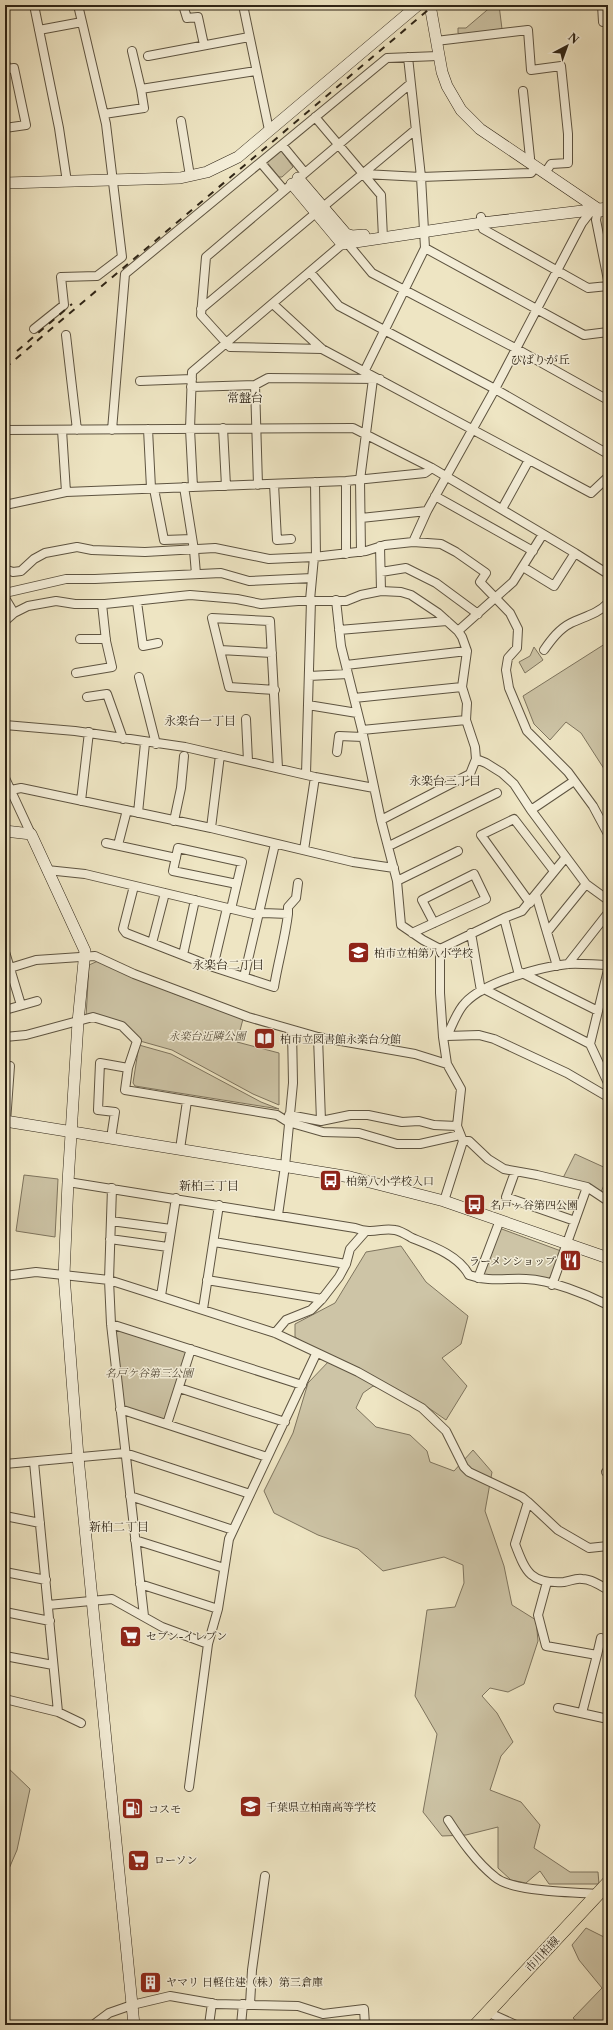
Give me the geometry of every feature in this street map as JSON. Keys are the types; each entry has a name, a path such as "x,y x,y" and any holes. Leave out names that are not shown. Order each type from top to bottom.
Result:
{"main road":[{"name":"市川柏線","path":"476,2025 608,1883"}],"street":[{"path":"34,5 59,128 67,182"},
{"path":"34,329 64,305 61,277 97,276 122,257 104,114 78,5"},
{"path":"183,5 187,18 198,17 204,45"},
{"path":"243,5 269,130"},
{"path":"5,183 160,180 190,176 229,162 418,5"},
{"path":"430,5 438,56 447,86 461,110 480,129 608,216"},
{"path":"602,5 604,22 608,22"},
{"path":"39,30 82,22"},
{"path":"364,174 422,177 531,173 536,167 568,163 568,134 561,66 531,70 528,30 436,42"},
{"path":"148,56 249,37"},
{"path":"104,114 144,108 132,51"},
{"path":"112,430 125,274 261,164 315,117 387,58 438,56"},
{"path":"365,370 425,248 422,177 408,57"},
{"path":"5,128 26,125 14,68 6,67"},
{"path":"141,89 256,71"},
{"path":"322,349 230,347 201,315 206,257 410,84"},
{"path":"524,91 530,158 536,167"},
{"path":"315,117 381,195 383,235"},
{"path":"181,121 190,176"},
{"path":"201,309 416,130"},
{"path":"282,145 295,181 320,211 346,234 347,241 372,272 515,348 608,400"},
{"path":"261,164 295,181"},
{"path":"413,542 427,511 495,389 515,348 582,223 597,208 608,201"},
{"path":"196,574 188,487 192,372 347,241 481,220 597,208"},
{"path":"597,208 596,220 608,280"},
{"path":"481,220 483,229 588,288 608,286"},
{"path":"425,248 584,335 608,332"},
{"path":"310,272 339,306 495,389 608,454"},
{"path":"273,304 322,349 365,370 377,379 591,492 608,477"},
{"path":"66,335 77,430"},
{"path":"140,381 255,385 268,378 377,379"},
{"path":"361,552 360,480 365,432 377,379"},
{"path":"255,385 258,484"},
{"path":"223,428 226,486"},
{"path":"5,430 353,428 365,432 432,468 607,572"},
{"path":"148,429 152,488 164,540 192,539"},
{"path":"62,430 66,492"},
{"path":"502,509 530,460"},
{"path":"5,505 66,492 346,481 425,473 432,468"},
{"path":"346,481 346,554"},
{"path":"306,774 311,600 315,557 315,482"},
{"path":"274,484 277,540 290,539"},
{"path":"435,496 533,551"},
{"path":"360,518 427,511"},
{"path":"458,631 513,582 543,534"},
{"path":"5,567 7,570 13,572 21,571 34,559 45,553 77,547 108,551 194,550 215,548 235,551 260,559 346,554 361,552 380,546 413,542 441,544 456,552 486,573 480,582 510,613 518,629 516,648 508,658 506,670 514,701 527,730 568,772 593,806 608,834"},
{"path":"380,546 381,591"},
{"path":"523,567 554,586 575,553"},
{"path":"381,572 406,568 436,584 478,614"},
{"path":"5,593 66,579 221,573 249,581 312,578"},
{"path":"5,621 14,613 28,606 56,601 75,604 102,604 136,602 190,595 237,599 261,604 311,600 346,601 361,595 381,591 411,595 428,605 458,631 467,651 462,687 466,703 466,720 475,747 476,759 470,774 381,820"},
{"path":"5,598 14,613"},
{"path":"336,600 339,630 346,665 363,733 381,820 397,881 402,925 412,934 440,949"},
{"path":"136,602 144,646 158,643"},
{"path":"544,650 561,630 570,623 593,614 608,603"},
{"path":"76,673 112,667 106,639 102,604"},
{"path":"274,690 229,687 212,618 270,621 272,653 274,690 278,768"},
{"path":"339,630 447,621"},
{"path":"80,640 106,639"},
{"path":"220,650 272,653"},
{"path":"346,665 467,651"},
{"path":"309,676 348,674"},
{"path":"139,677 156,744"},
{"path":"354,698 462,687"},
{"path":"87,697 107,694 123,739"},
{"path":"308,705 357,713"},
{"path":"246,719 248,761"},
{"path":"337,752 339,736 466,720"},
{"path":"5,725 88,732 220,755 315,777 374,788"},
{"path":"81,801 88,732"},
{"path":"138,813 145,743"},
{"path":"211,828 220,755"},
{"path":"174,821 181,788 184,756"},
{"path":"476,759 486,763 502,773 514,784 531,810 586,884 608,900"},
{"path":"304,850 315,777"},
{"path":"5,778 84,947 85,956 80,980 64,1275 78,1457 134,2025"},
{"path":"531,810 574,781"},
{"path":"11,790 20,788 211,828 353,862 394,868"},
{"path":"389,846 497,793"},
{"path":"118,845 127,810"},
{"path":"530,902 481,835 514,819 554,871"},
{"path":"5,831 31,834"},
{"path":"106,843 176,858"},
{"path":"244,977 275,844"},
{"path":"213,967 237,884 242,862 178,848 173,871 237,884"},
{"path":"397,881 458,851"},
{"path":"440,949 471,933 522,911 566,857"},
{"path":"47,870 85,874 253,914 288,914"},
{"path":"412,934 486,899 474,874 422,900 434,923"},
{"path":"134,886 123,929 126,933 213,967 274,987 288,914 288,907 296,898 298,883"},
{"path":"547,932 586,884"},
{"path":"152,943 165,893"},
{"path":"536,895 557,966"},
{"path":"183,955 195,900"},
{"path":"568,964 608,913"},
{"path":"504,918 521,974 598,1011"},
{"path":"471,933 482,990"},
{"path":"440,949 440,993 447,1064 461,1089 457,1126 462,1138 444,1201"},
{"path":"5,952 20,1006"},
{"path":"10,968 36,960 95,956 134,974 212,1004 292,1030 318,1037 416,1054 447,1064"},
{"path":"445,1036 464,1004 482,990 521,974 557,966 568,964 608,965"},
{"path":"608,970 590,1044 608,1083"},
{"path":"482,990 590,1044"},
{"path":"5,1010 37,1001"},
{"path":"5,1037 26,1035 93,1017 122,1026 137,1042 128,1068 125,1090 276,1115 288,1118 323,1132 359,1133 397,1144 420,1144 462,1138 469,1141 488,1159 504,1169 587,1187 608,1201"},
{"path":"278,1214 285,1166 288,1118 293,1083 292,1030"},
{"path":"445,1036 479,1035 494,1039 567,1073 608,1096"},
{"path":"318,1037 321,1121"},
{"path":"111,1138 115,1112 98,1110 100,1063 128,1068"},
{"path":"5,1066 10,1066 6,1122 350,1177 444,1201 608,1258"},
{"path":"180,1149 187,1101"},
{"path":"288,1118 321,1121 350,1115 368,1115 402,1122 419,1121 457,1126"},
{"path":"515,1172 506,1197 575,1221"},
{"path":"68,1182 278,1214 355,1228 364,1232 395,1230 438,1249 460,1263 469,1275 478,1278 527,1279 582,1292 608,1305"},
{"path":"552,1285 587,1187"},
{"path":"112,1188 109,1280 111,1324 144,1616"},
{"path":"161,1296 176,1198"},
{"path":"203,1309 219,1205"},
{"path":"478,1278 500,1220"},
{"path":"111,1221 171,1229"},
{"path":"274,1333 286,1320 311,1310 322,1299 339,1277 346,1264 350,1249 364,1232"},
{"path":"110,1239 168,1247"},
{"path":"214,1242 346,1264"},
{"path":"5,1276 36,1272 109,1280 274,1333 316,1354 358,1372 422,1408 446,1431 464,1467 469,1472 522,1497 558,1530 589,1548 608,1546"},
{"path":"207,1280 322,1299"},
{"path":"111,1324 302,1385"},
{"path":"167,1424 191,1349"},
{"path":"188,1787 208,1644 218,1609 224,1568 233,1530 316,1354"},
{"path":"179,1388 285,1422"},
{"path":"120,1409 268,1457"},
{"path":"5,1464 125,1453 250,1494"},
{"path":"34,1462 58,1712"},
{"path":"130,1496 233,1530"},
{"path":"528,1502 515,1544 525,1567 535,1579 547,1582 582,1579 596,1583 608,1590"},
{"path":"5,1516 40,1523"},
{"path":"135,1540 224,1568"},
{"path":"5,1572 46,1580"},
{"path":"547,1582 538,1615 546,1646 597,1654"},
{"path":"140,1584 218,1609"},
{"path":"48,1605 112,1599 181,1635 208,1644"},
{"path":"5,1612 50,1621"},
{"path":"582,1713 601,1638 608,1642"},
{"path":"5,1656 53,1665"},
{"path":"5,1699 58,1712 81,1723"},
{"path":"558,1708 608,1719"},
{"path":"448,1820 466,1848 495,1878 507,1884 521,1887 597,1894"},
{"path":"241,2025 247,2004 265,1876"},
{"path":"93,2025 109,2013 132,2005 170,1996 212,2003 298,2006 323,2014 364,2009 365,2025"},
{"path":"208,2025 212,2003"},
{"path":"487,2012 516,2025"}],"green space":[{"path":"493,5 499,5 502,29 461,35 458,33 458,28 466,28"},
{"path":"280,149 293,167 282,177 279,177 266,161"},
{"path":"608,642 608,775 581,733 566,722 550,740 534,724 523,696"},
{"path":"534,647 543,660 525,673 519,662 530,656"},
{"name":"永楽台近隣公園","path":"98,961 175,994 243,1019 237,1042 279,1053 279,1105 253,1094 172,1050 140,1041 123,1024 86,1017 89,965"},
{"path":"139,1045 171,1054 261,1102 279,1109 135,1086 133,1083"},
{"path":"575,1154 608,1169 608,1176 601,1192 563,1178"},
{"path":"24,1175 58,1179 55,1237 16,1231"},
{"path":"499,1228 561,1251 551,1279 547,1281 486,1277 482,1273"},
{"path":"401,1246 426,1282 468,1316 461,1344 442,1358 467,1386 446,1420 423,1404 373,1386 363,1393 356,1408 376,1427 410,1435 427,1451 430,1462 454,1471 473,1450 492,1472 485,1511 504,1566 512,1605 536,1620 538,1641 524,1684 508,1692 490,1688 482,1696 497,1713 513,1742 501,1756 490,1790 521,1802 540,1825 534,1848 570,1872 598,1872 599,1884 549,1884 540,1871 526,1883 511,1880 498,1868 498,1827 466,1835 442,1836 423,1812 437,1734 415,1696 427,1610 455,1607 464,1583 463,1565 444,1557 383,1571 358,1549 318,1535 274,1513 264,1491 293,1433 308,1383 331,1359 295,1337 295,1324 335,1303 366,1252"},
{"name":"名戸ケ谷第三公園","path":"118,1329 185,1351 186,1354 165,1418 163,1420 124,1407 123,1405 115,1331"},
{"path":"5,1765 30,1789 17,1850 5,1878"},
{"path":"586,1928 608,1939 608,2025 581,2025 573,2018 602,1988 579,1960 572,1945"}],"railway":[{"path":"5,368 434,5"},
{"path":"17,351 72,304"}],"place":[{"name":"柏市立柏第八小学校","path":"359,953"},
{"name":"柏市立図書館永楽台分館","path":"264,1039"},
{"name":"柏第八小学校入口","path":"330,1181"},
{"name":"名戸ヶ谷第四公園","path":"475,1205"},
{"name":"ラーメンショップ","path":"571,1261"},
{"name":"セブン-イレブン","path":"130,1636"},
{"name":"千葉県立柏南高等学校","path":"251,1807"},
{"name":"コスモ","path":"133,1809"},
{"name":"ローソン","path":"138,1860"},
{"name":"ヤマリ 日軽住建（株）第三倉庫","path":"151,1982"}],"district":[{"name":"ひばりが丘","path":"540,359"},
{"name":"常盤台","path":"245,397"},
{"name":"永楽台一丁目","path":"200,720"},
{"name":"永楽台三丁目","path":"445,780"},
{"name":"永楽台二丁目","path":"228,964"},
{"name":"新柏三丁目","path":"209,1185"},
{"name":"新柏二丁目","path":"119,1526"}]}
